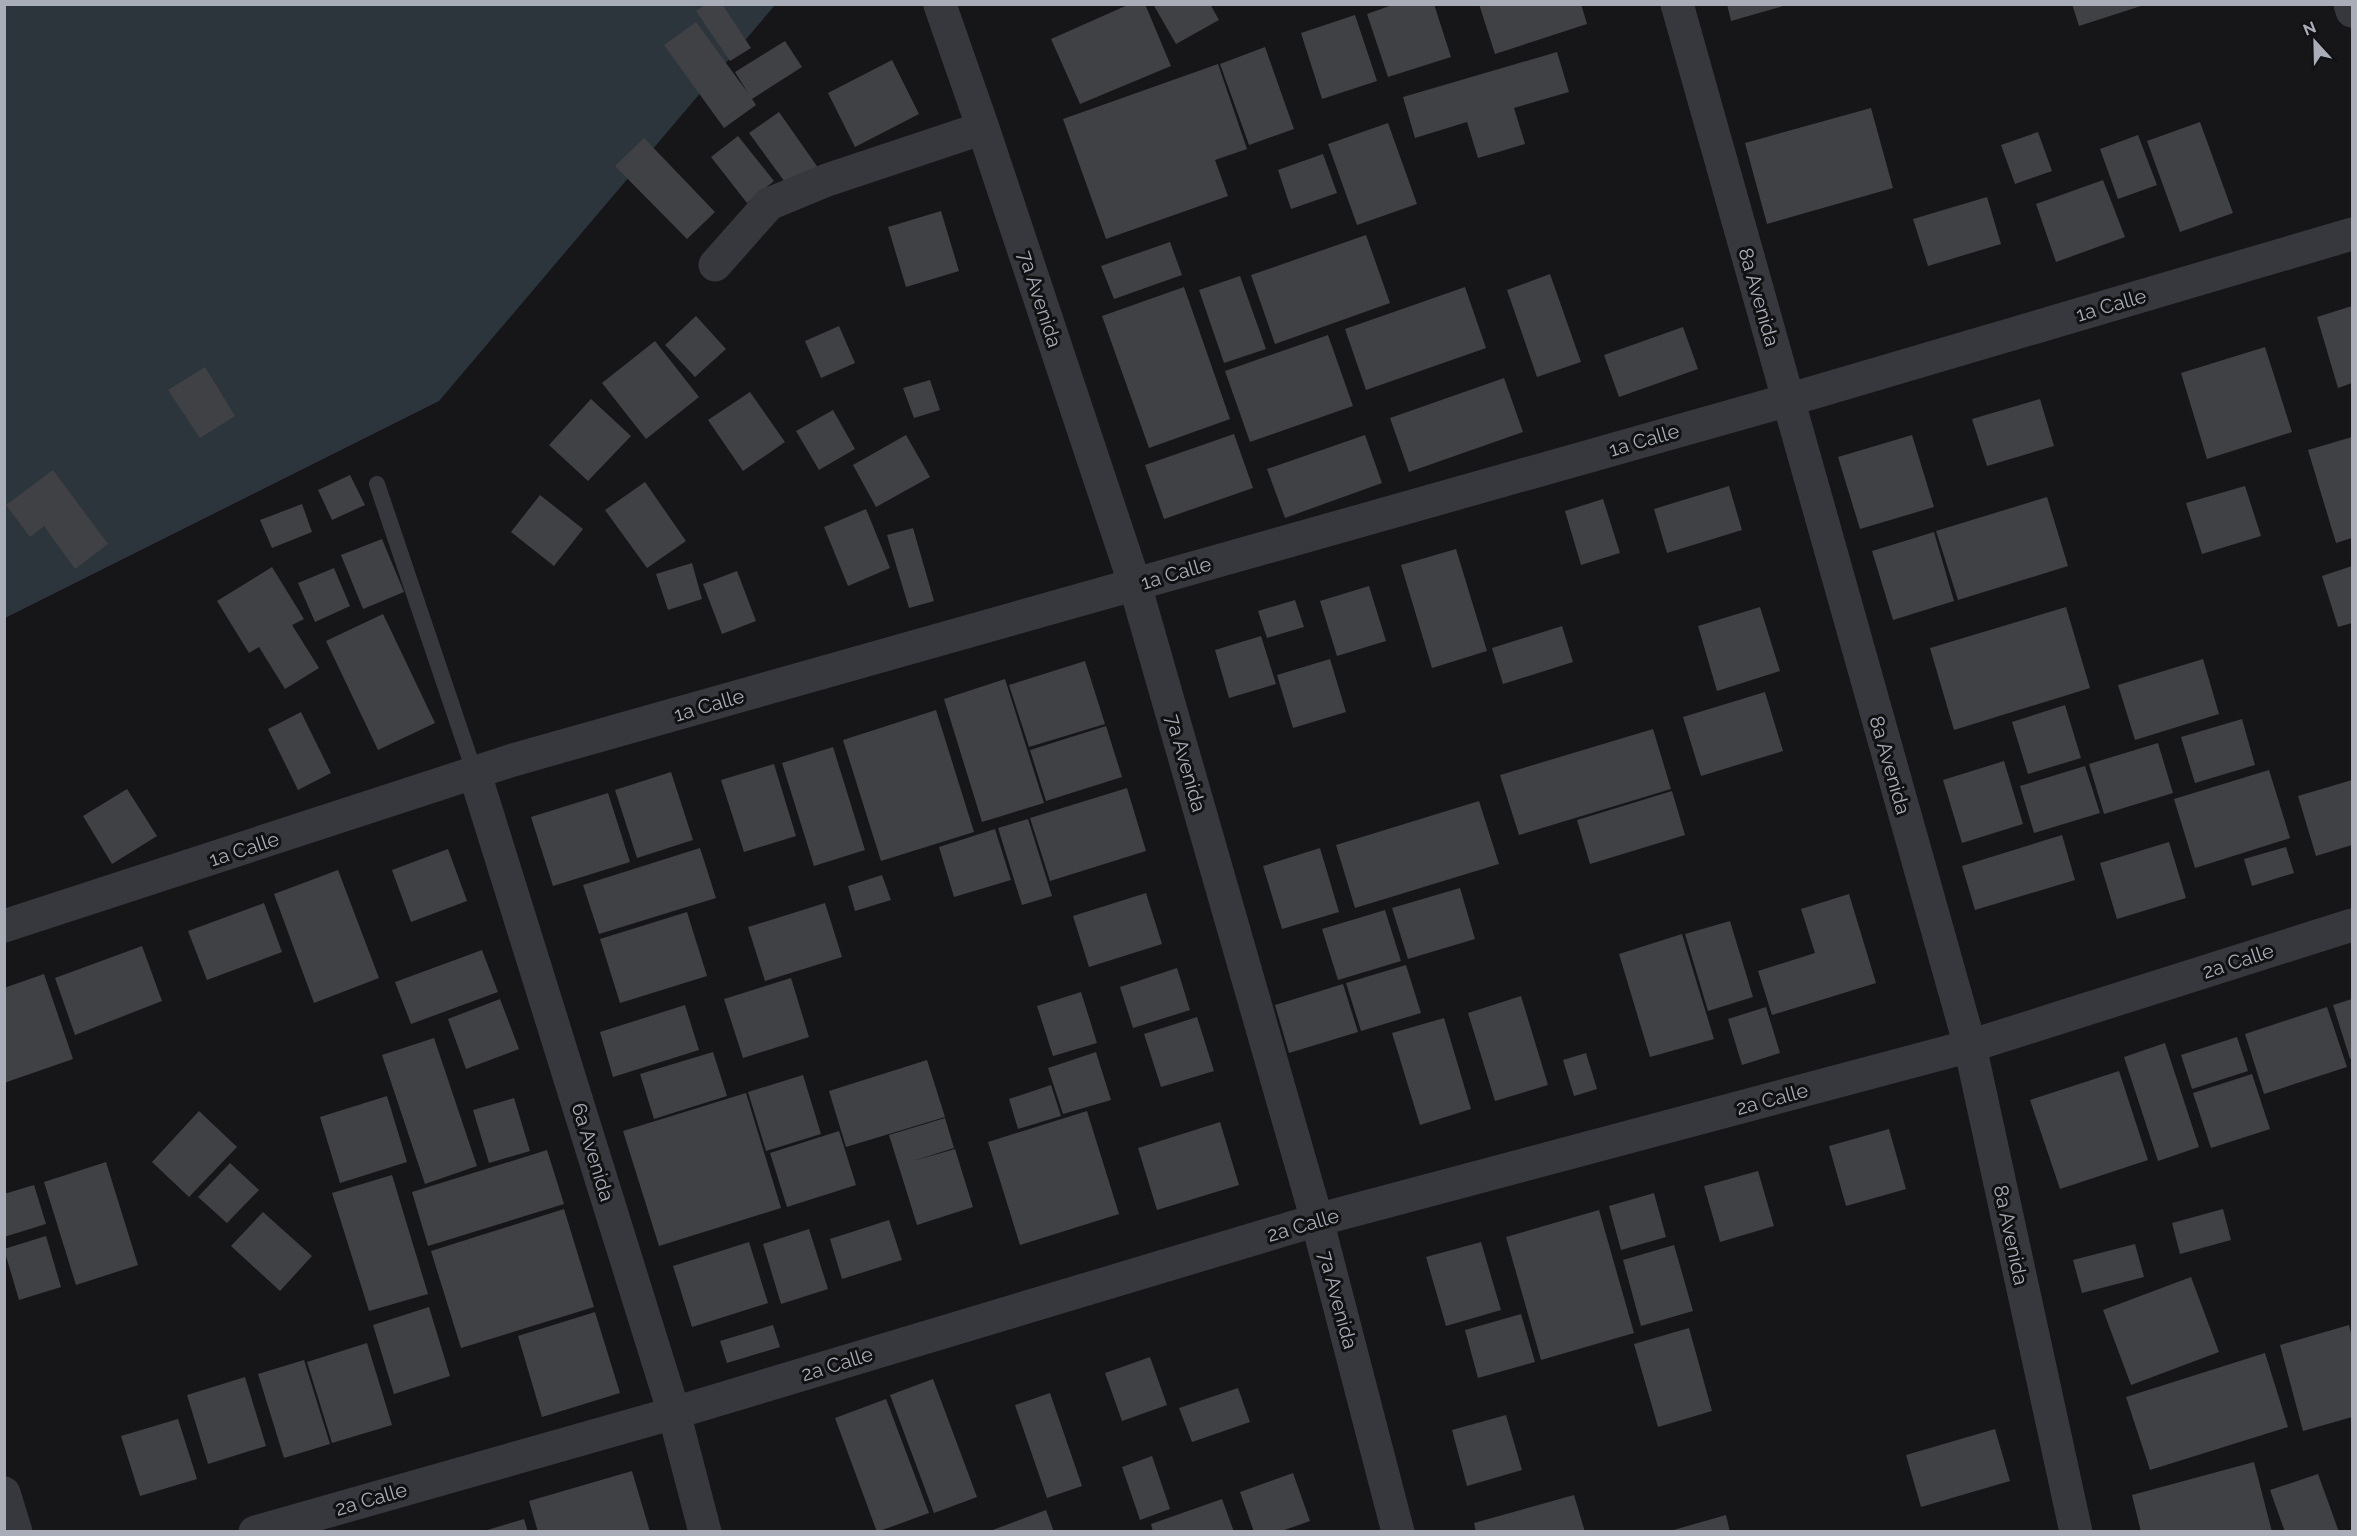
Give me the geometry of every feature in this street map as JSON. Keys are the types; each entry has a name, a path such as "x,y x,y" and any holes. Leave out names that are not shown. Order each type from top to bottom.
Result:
{"street":[{"name":"8a Avenida","path":"1677,4 1970,1046 2076,1532"},
{"path":"2350,4 2352,11"},
{"name":"7a Avenida","path":"940,5 1135,585 1317,1220 1398,1532"},
{"path":"716,265 769,204 827,180 983,128"},
{"name":"1a Calle","path":"4,926 513,760 1788,399 2352,234"},
{"name":"6a Avenida","path":"475,774 674,1413 705,1532"},
{"name":"2a Calle","path":"255,1532 674,1413 1317,1220 1970,1046 2352,925"},
{"path":"4,1493 16,1532"}],"lane":[{"path":"377,484 475,774"}],"shaded area":[{"path":"5,5 775,5 439,401 5,618"}],"building":[{"path":"706,4 722,4 751,48 730,61 696,11"},
{"path":"1130,4 1145,4 1171,66 1080,104 1051,39"},
{"path":"1153,4 1210,4 1219,20 1176,44"},
{"path":"1395,4 1434,4 1451,57 1388,77 1367,14"},
{"path":"1479,4 1581,4 1587,24 1495,54"},
{"path":"1727,4 1787,4 1787,5 1731,21"},
{"path":"2072,4 2143,4 2144,5 2079,26"},
{"path":"1355,15 1377,81 1322,99 1301,33"},
{"path":"696,22 748,93 735,72 785,41 802,67 752,99 756,105 724,128 664,45"},
{"path":"1265,47 1294,129 1249,145 1220,64"},
{"path":"1557,52 1569,92 1514,108 1525,144 1478,158 1467,122 1415,138 1403,97"},
{"path":"892,60 919,114 855,147 828,93"},
{"path":"1218,64 1247,149 1215,160 1228,196 1106,239 1063,119"},
{"path":"1871,108 1893,188 1767,224 1745,143"},
{"path":"779,112 819,169 790,189 749,133"},
{"path":"2200,122 2233,213 2180,232 2147,141"},
{"path":"1388,123 1417,204 1357,225 1328,144"},
{"path":"2038,132 2052,171 2015,184 2001,145"},
{"path":"2138,135 2157,185 2118,199 2100,149"},
{"path":"738,136 774,181 747,203 711,157"},
{"path":"644,138 715,212 687,239 615,166"},
{"path":"1323,154 1337,193 1291,209 1278,170"},
{"path":"2103,180 2125,237 2056,262 2036,204"},
{"path":"1987,197 2001,244 1928,266 1913,219"},
{"path":"941,211 959,271 906,287 888,227"},
{"path":"1366,235 1390,303 1275,344 1251,275"},
{"path":"1170,242 1182,275 1114,299 1101,266"},
{"path":"1550,274 1581,362 1537,377 1507,290"},
{"path":"1240,276 1266,349 1224,363 1199,290"},
{"path":"1184,287 1230,419 1149,448 1102,316"},
{"path":"1465,287 1486,348 1366,390 1345,329"},
{"path":"2352,306 2352,383 2338,388 2317,317"},
{"path":"696,316 726,349 695,377 665,345"},
{"path":"839,326 855,363 821,378 805,341"},
{"path":"1683,327 1698,369 1619,397 1604,355"},
{"path":"1328,335 1353,406 1250,442 1225,371"},
{"path":"655,341 699,397 646,439 602,383"},
{"path":"2265,347 2292,432 2207,459 2181,373"},
{"path":"205,367 235,416 200,438 168,390"},
{"path":"1504,378 1523,432 1409,472 1390,418"},
{"path":"930,380 940,410 914,418 903,388"},
{"path":"750,392 785,442 743,471 708,420"},
{"path":"591,399 631,436 588,481 549,445"},
{"path":"2040,399 2054,446 1987,466 1972,419"},
{"path":"833,410 855,449 819,470 796,431"},
{"path":"1234,434 1253,488 1164,519 1145,465"},
{"path":"906,435 930,477 876,507 853,465"},
{"path":"1365,435 1382,483 1285,518 1267,469"},
{"path":"1912,435 1934,507 1860,529 1838,457"},
{"path":"2352,437 2352,538 2336,543 2308,450"},
{"path":"53,470 108,544 75,569 44,526 30,537 6,505"},
{"path":"350,475 365,505 332,520 318,490"},
{"path":"645,482 686,541 647,568 605,510"},
{"path":"1729,486 1742,530 1667,553 1654,509"},
{"path":"2245,486 2261,536 2202,554 2186,503"},
{"path":"540,495 583,529 554,566 511,532"},
{"path":"2047,497 2068,566 1958,600 1936,531"},
{"path":"1603,499 1620,553 1581,565 1565,511"},
{"path":"302,504 312,532 272,548 260,520"},
{"path":"866,509 890,568 848,586 824,527"},
{"path":"913,528 934,601 909,608 887,535"},
{"path":"1934,532 1954,601 1893,620 1872,551"},
{"path":"382,539 404,592 363,609 341,555"},
{"path":"1456,549 1487,651 1432,668 1401,565"},
{"path":"692,563 702,599 668,610 656,574"},
{"path":"2352,566 2352,623 2338,627 2322,576"},
{"path":"272,567 304,619 292,625 319,668 285,689 259,647 249,653 217,601"},
{"path":"334,568 350,606 315,622 298,583"},
{"path":"737,571 756,621 722,634 703,584"},
{"path":"1369,586 1386,641 1337,656 1320,601"},
{"path":"1295,600 1304,627 1267,638 1258,611"},
{"path":"1760,607 1780,671 1717,691 1698,626"},
{"path":"2066,607 2090,688 1954,730 1930,648"},
{"path":"383,614 435,723 378,750 326,641"},
{"path":"1562,626 1573,662 1503,684 1492,648"},
{"path":"1261,636 1276,684 1229,698 1215,650"},
{"path":"1330,659 1346,712 1293,728 1277,675"},
{"path":"2203,659 2219,714 2135,740 2118,685"},
{"path":"1085,661 1105,724 1029,747 1009,685"},
{"path":"1005,679 1044,803 982,822 944,699"},
{"path":"1765,692 1783,751 1701,776 1683,717"},
{"path":"2065,705 2081,758 2028,774 2012,722"},
{"path":"936,710 974,832 881,861 843,740"},
{"path":"301,712 331,773 298,790 268,729"},
{"path":"2242,719 2255,765 2195,783 2181,737"},
{"path":"1106,726 1122,777 1046,801 1030,750"},
{"path":"1653,729 1671,789 1519,835 1500,775"},
{"path":"2158,743 2173,793 2104,814 2089,764"},
{"path":"833,747 865,850 814,866 782,763"},
{"path":"2004,761 2023,824 1962,843 1943,780"},
{"path":"774,764 796,836 744,852 721,780"},
{"path":"2085,766 2100,813 2034,833 2020,786"},
{"path":"2269,770 2290,838 2195,868 2174,799"},
{"path":"671,772 693,840 637,858 615,790"},
{"path":"2352,780 2352,845 2316,856 2298,796"},
{"path":"1127,788 1146,851 1050,881 1030,818"},
{"path":"127,789 157,836 112,864 83,816"},
{"path":"1672,791 1685,835 1590,864 1577,820"},
{"path":"608,793 630,862 553,886 531,817"},
{"path":"1479,801 1499,864 1355,908 1336,845"},
{"path":"1028,819 1052,896 1022,905 998,828"},
{"path":"995,829 1011,880 954,897 939,847"},
{"path":"2062,835 2075,880 1975,910 1962,866"},
{"path":"2169,842 2186,898 2117,919 2100,863"},
{"path":"2286,847 2294,873 2252,886 2244,859"},
{"path":"700,848 716,898 599,934 583,885"},
{"path":"1320,848 1339,912 1282,929 1263,866"},
{"path":"448,849 467,901 411,922 392,870"},
{"path":"338,870 379,978 314,1003 274,894"},
{"path":"882,875 891,900 855,911 848,886"},
{"path":"1460,888 1475,939 1408,959 1392,908"},
{"path":"1146,893 1162,944 1089,967 1073,916"},
{"path":"1849,894 1876,983 1772,1015 1758,971 1815,953 1801,909"},
{"path":"264,903 282,952 207,980 188,931"},
{"path":"825,903 842,957 765,981 748,927"},
{"path":"1385,910 1401,961 1338,980 1322,929"},
{"path":"687,912 707,976 620,1003 600,939"},
{"path":"1730,921 1753,997 1708,1011 1685,934"},
{"path":"1682,934 1714,1039 1650,1057 1619,954"},
{"path":"142,946 162,1001 75,1035 55,978"},
{"path":"482,950 498,992 411,1024 395,982"},
{"path":"1406,965 1421,1013 1361,1031 1346,983"},
{"path":"1177,968 1190,1010 1133,1028 1120,987"},
{"path":"44,974 73,1059 4,1083 4,988"},
{"path":"791,978 809,1037 743,1058 724,999"},
{"path":"1343,984 1358,1032 1289,1053 1275,1005"},
{"path":"1081,992 1097,1043 1053,1056 1037,1006"},
{"path":"1521,996 1548,1085 1495,1101 1468,1013"},
{"path":"500,999 519,1049 466,1069 448,1019"},
{"path":"2352,999 2352,1058 2350,1059 2333,1005"},
{"path":"685,1005 699,1050 613,1077 600,1032"},
{"path":"1766,1007 1780,1053 1742,1065 1728,1019"},
{"path":"2327,1007 2347,1067 2264,1094 2245,1034"},
{"path":"1197,1017 1214,1071 1161,1087 1144,1034"},
{"path":"1444,1018 1471,1109 1420,1125 1392,1033"},
{"path":"2237,1037 2248,1071 2192,1089 2181,1055"},
{"path":"434,1038 477,1166 425,1184 382,1055"},
{"path":"2165,1043 2199,1147 2158,1161 2124,1057"},
{"path":"713,1052 727,1096 654,1119 640,1074"},
{"path":"1096,1052 1111,1100 1063,1114 1048,1068"},
{"path":"1586,1053 1597,1089 1574,1096 1563,1060"},
{"path":"927,1060 945,1117 846,1147 829,1091"},
{"path":"2119,1071 2148,1160 2060,1189 2030,1100"},
{"path":"2252,1074 2270,1129 2211,1148 2193,1093"},
{"path":"803,1075 821,1134 766,1151 748,1092"},
{"path":"1051,1085 1061,1116 1018,1129 1009,1099"},
{"path":"746,1093 781,1208 659,1246 623,1131"},
{"path":"387,1096 407,1162 340,1183 320,1117"},
{"path":"514,1098 530,1151 489,1163 473,1110"},
{"path":"199,1111 237,1147 189,1197 152,1162"},
{"path":"1087,1111 1119,1214 1020,1245 988,1142"},
{"path":"945,1118 954,1148 913,1161 955,1149 973,1207 917,1225 889,1135"},
{"path":"1220,1122 1239,1185 1157,1210 1138,1148"},
{"path":"1889,1129 1906,1189 1846,1206 1829,1146"},
{"path":"839,1131 856,1185 787,1207 770,1153"},
{"path":"547,1150 564,1204 428,1246 412,1192"},
{"path":"106,1162 138,1265 76,1285 44,1182"},
{"path":"230,1163 259,1190 227,1223 198,1197"},
{"path":"1758,1171 1774,1226 1720,1242 1704,1186"},
{"path":"392,1175 428,1294 369,1311 332,1193"},
{"path":"34,1185 46,1224 4,1237 4,1194"},
{"path":"1654,1193 1666,1237 1621,1250 1609,1206"},
{"path":"564,1209 594,1307 461,1348 431,1251"},
{"path":"2223,1209 2231,1240 2180,1254 2172,1223"},
{"path":"1599,1210 1634,1333 1541,1360 1506,1237"},
{"path":"263,1212 312,1256 280,1291 231,1246"},
{"path":"889,1220 902,1260 842,1279 830,1239"},
{"path":"809,1229 828,1289 781,1304 763,1244"},
{"path":"46,1236 61,1287 19,1300 4,1249"},
{"path":"749,1242 768,1303 692,1327 673,1266"},
{"path":"1481,1242 1501,1310 1446,1326 1426,1257"},
{"path":"2135,1244 2144,1277 2082,1293 2073,1260"},
{"path":"1674,1245 1693,1311 1641,1326 1623,1260"},
{"path":"2191,1277 2219,1352 2131,1385 2103,1310"},
{"path":"429,1307 450,1376 394,1394 373,1325"},
{"path":"595,1312 620,1393 542,1417 518,1336"},
{"path":"1521,1314 1535,1362 1478,1378 1465,1330"},
{"path":"773,1325 780,1347 727,1363 720,1341"},
{"path":"2349,1325 2352,1337 2352,1417 2303,1431 2280,1345"},
{"path":"1689,1328 1712,1411 1658,1427 1634,1344"},
{"path":"367,1343 392,1425 332,1443 307,1362"},
{"path":"2265,1353 2288,1427 2150,1470 2126,1397"},
{"path":"1150,1357 1167,1405 1122,1421 1105,1373"},
{"path":"304,1360 330,1444 284,1458 258,1374"},
{"path":"245,1377 266,1446 208,1464 187,1395"},
{"path":"933,1379 977,1497 934,1513 890,1395"},
{"path":"1238,1388 1250,1422 1192,1442 1179,1408"},
{"path":"1050,1393 1082,1486 1047,1498 1015,1405"},
{"path":"886,1399 929,1513 877,1532 835,1418"},
{"path":"1506,1415 1522,1470 1467,1486 1452,1430"},
{"path":"178,1419 197,1479 140,1496 121,1436"},
{"path":"1995,1429 2010,1481 1921,1507 1906,1455"},
{"path":"1152,1456 1170,1509 1140,1520 1122,1467"},
{"path":"2254,1462 2272,1532 2141,1532 2132,1495"},
{"path":"632,1471 650,1532 538,1532 529,1501"},
{"path":"1293,1473 1310,1521 1279,1532 1254,1532 1240,1492"},
{"path":"2318,1474 2339,1532 2285,1532 2270,1490"},
{"path":"1574,1495 1585,1532 1476,1532 1474,1523"},
{"path":"1222,1499 1234,1532 1153,1532 1151,1524"},
{"path":"1046,1510 1054,1532 990,1532 990,1531"},
{"path":"1726,1515 1730,1532 1670,1532 1670,1531"},
{"path":"524,1519 528,1532 484,1532 484,1531"}]}
